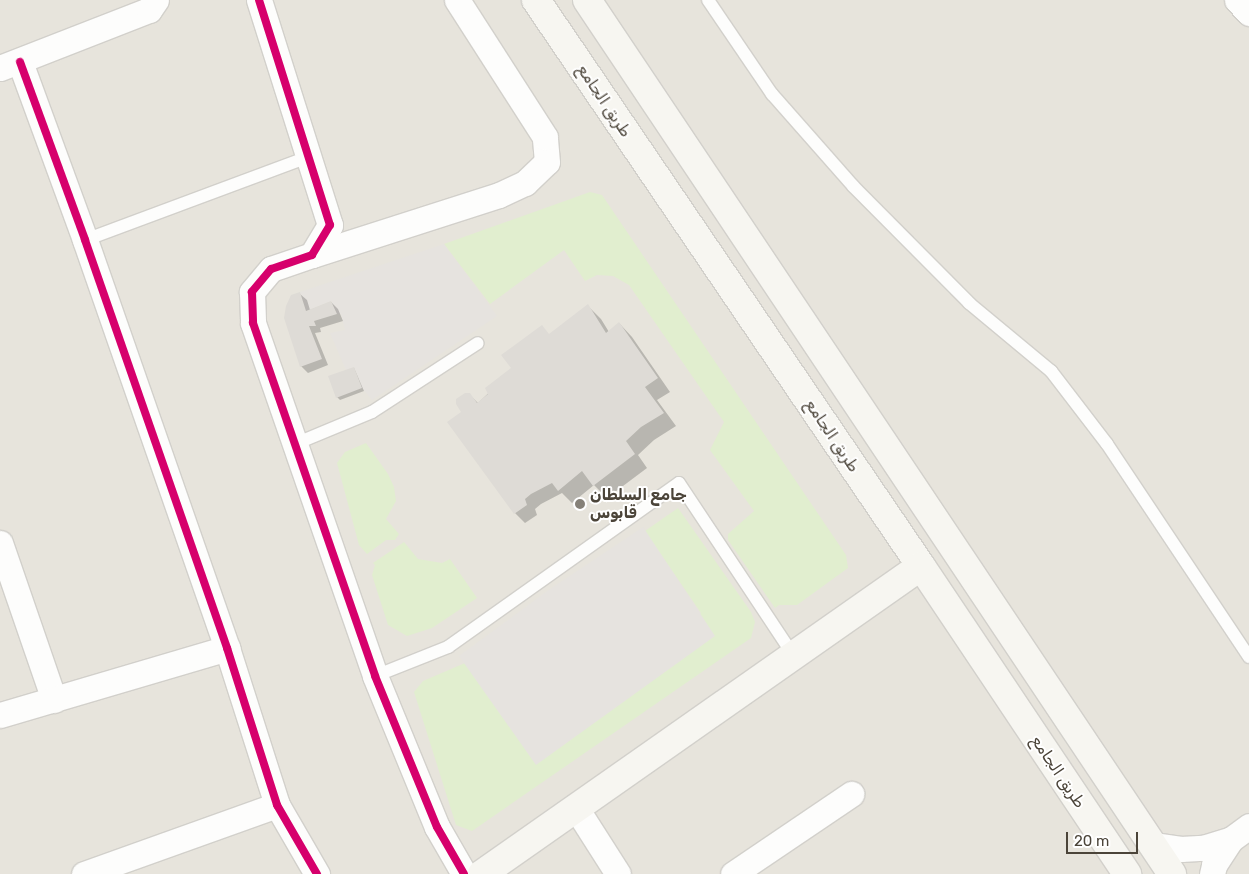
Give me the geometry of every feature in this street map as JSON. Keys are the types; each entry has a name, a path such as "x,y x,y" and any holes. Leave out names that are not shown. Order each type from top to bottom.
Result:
{"main road":[{"name":"طريق الجامع","path":"536,0 921,566 1126,874"},
{"path":"586,0 1172,874"},
{"path":"482,874 921,566"}],"street":[{"path":"156,0 149,10 10,65 85,240 227,648 277,805 317,874"},
{"path":"259,0 330,225 312,255"},
{"path":"457,0 544,137 547,162 525,183 499,195 271,270 252,292 253,323 376,676 437,827 464,874"},
{"path":"1237,0 1249,13"},
{"path":"0,543 54,700"},
{"path":"0,715 227,648"},
{"path":"733,874 851,794"},
{"path":"84,874 277,805"},
{"path":"576,808 618,874"},
{"path":"1153,845 1196,848 1240,833"},
{"path":"1212,874 1214,865 1240,833"}],"lane":[{"path":"708,0 772,94 853,186 969,303 1051,371 1107,444 1249,657"},
{"path":"85,240 308,157"},
{"path":"295,444 372,412 478,343"},
{"path":"376,676 448,647 679,483 794,656"}],"shaded area":[{"path":"0,0 1249,0 1249,874 0,874"},
{"path":"444,244 497,316 372,400 362,388 354,367 346,370 330,333 345,330 341,314 337,314 331,301 306,311 300,292"},
{"path":"643,527 715,636 536,765 459,656 550,589"}],"green space":[{"path":"590,192 602,195 846,555 848,568 797,605 779,605 775,608 728,540 728,534 754,511 710,450 724,422 629,285 613,276 597,275 585,281 564,250 490,304 444,244"},
{"path":"366,443 388,474 394,487 396,501 386,519 399,534 395,540 386,540 367,554 359,545 337,463 345,452"},
{"path":"678,508 751,612 755,622 751,638 472,831 456,825 414,692 423,681 465,663 502,714 551,753 560,747 560,741 701,613 645,531"},
{"path":"404,542 418,559 442,563 450,559 477,598 432,628 407,636 388,625 372,575 375,565 373,563"}],"building":[{"path":"300,292 306,311 331,301 337,314 314,321 316,326 309,326 322,359 300,367 284,318 286,306 291,295"},
{"path":"588,304 606,333 619,322 658,378 645,387 664,413 641,427 626,441 635,454 593,486 582,471 558,491 552,483 531,494 525,499 527,505 514,514 447,422 461,412 456,404 456,399 465,393 470,393 477,403 488,394 485,388 511,368 501,355 542,325 549,334"},
{"path":"354,367 362,388 336,398 328,376"}],"cycle path":[{"path":"259,0 330,225 312,255 271,269 252,292 253,323 375,676 437,827 464,874"},
{"path":"20,62 85,240 227,648 277,805 317,874"}],"place":[{"name":"جامع السلطان قابوس","path":"580,504"}]}
